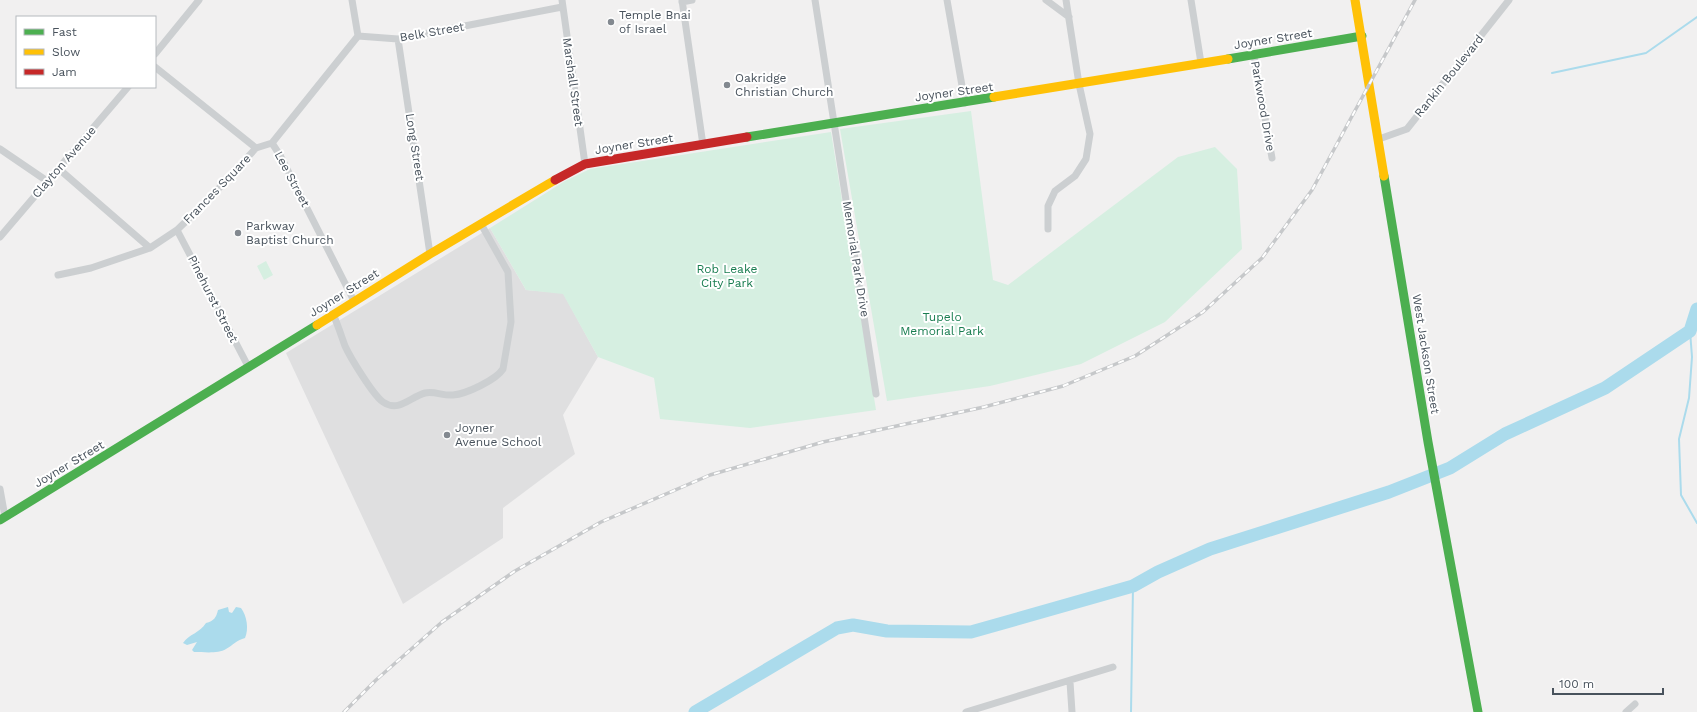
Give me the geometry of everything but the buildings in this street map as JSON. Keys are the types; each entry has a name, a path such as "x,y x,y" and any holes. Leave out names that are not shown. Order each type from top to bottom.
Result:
{"street":[{"path":"156,53 199,0"},
{"path":"256,148 272,143 358,36 352,0"},
{"path":"692,0 682,0 703,145"},
{"name":"Memorial Park Drive","path":"815,0 876,394"},
{"path":"948,0 965,103"},
{"path":"1046,0 1069,17"},
{"path":"1048,229 1048,206 1055,192 1075,176 1086,159 1090,134 1079,84 1066,0"},
{"path":"1190,0 1201,63"},
{"name":"West Jackson Street","path":"1355,0 1428,442 1478,712"},
{"name":"Rankin Boulevard","path":"1379,139 1407,129 1510,0"},
{"name":"Belk Street","path":"358,36 398,39 562,4"},
{"name":"Marshall Street","path":"562,4 586,164"},
{"name":"Joyner Street","path":"2,518 249,368 430,254 564,174 586,164 965,103 1362,36"},
{"name":"Long Street","path":"398,39 430,254"},
{"name":"Parkwood Drive","path":"1254,55 1272,158"},
{"name":"Frances Square","path":"58,275 91,268 150,248 178,230 256,148 156,68"},
{"name":"Clayton Avenue","path":"0,237 46,181 59,169 127,88"},
{"name":"Lee Street","path":"272,143 281,157 354,301"},
{"path":"0,149 46,181"},
{"path":"59,169 150,248"},
{"path":"333,314 346,348 376,395 383,402 392,406 400,405 424,393 433,392 451,395 463,393 499,376 503,369 511,322 508,272 481,224"},
{"name":"Pinehurst Street","path":"178,230 249,368"},
{"path":"0,489 2,518"},
{"path":"966,712 1113,668"},
{"path":"1070,682 1072,712"},
{"path":"1626,712 1635,704"}],"shaded area":[{"name":"Joyner Avenue School","path":"490,228 526,290 563,293 598,357 563,415 575,454 503,508 503,538 403,604 286,353"}],"green space":[{"name":"Tupelo Memorial Park","path":"971,111 993,280 1008,285 1178,157 1215,147 1237,169 1242,249 1165,322 1081,364 990,386 887,401 840,129"},
{"name":"Rob Leake City Park","path":"831,132 876,410 750,428 660,419 654,378 598,357 563,294 526,290 490,228 565,181 590,169"},
{"path":"266,261 273,275 264,280 257,266"}],"water":[{"path":"228,607 229,612 232,613 236,607 241,608 243,611 247,627 245,638 237,641 223,651 215,652 194,652 192,650 197,642 187,645 183,643 188,637 201,629 206,623 214,619 218,610"}],"waterway":[{"path":"1552,73 1646,53 1697,17"},
{"path":"695,712 837,628 853,625 887,631 971,632 1133,586 1158,572 1210,549 1389,492 1450,468 1505,434 1605,388 1690,331 1697,309"},
{"path":"1690,331 1692,357 1689,398 1679,439 1681,495 1697,523"},
{"path":"1131,712 1133,586"}],"railway":[{"path":"344,712 376,680 442,622 515,571 601,522 710,475 823,442 984,407 1063,386 1135,356 1203,312 1262,258 1312,190 1415,0"}],"traffic: fast":[{"path":"1228,59 1362,36"},
{"path":"747,137 994,97"},
{"path":"1384,176 1428,442 1478,712"},
{"path":"0,520 317,325"}],"traffic: slow":[{"path":"1355,0 1384,176"},
{"path":"994,97 1228,59"},
{"path":"317,325 430,254 555,180"}],"traffic: jam":[{"path":"555,180 585,164 747,137"}],"place":[{"name":"Temple Bnai of Israel","path":"611,22"},
{"name":"Oakridge Christian Church","path":"727,85"},
{"name":"Parkway Baptist Church","path":"238,233"},
{"name":"Joyner Avenue School","path":"447,435"}]}
